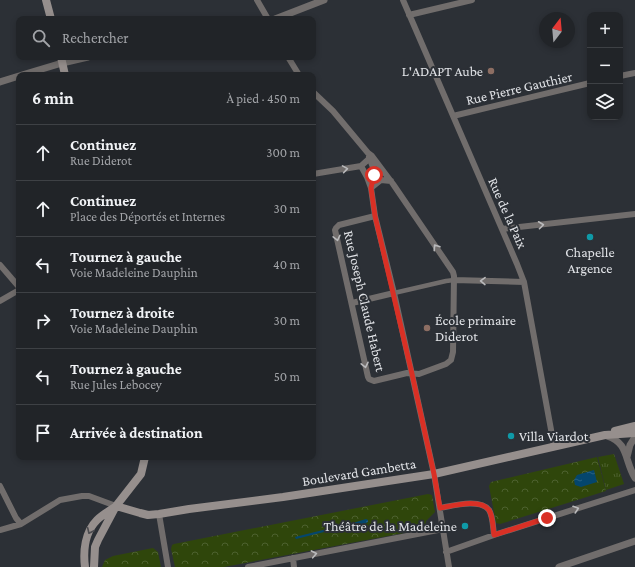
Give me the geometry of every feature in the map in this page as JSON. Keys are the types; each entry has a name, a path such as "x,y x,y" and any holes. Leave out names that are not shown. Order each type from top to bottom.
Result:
{"main road":[{"path":"46,0 50,16"},
{"path":"61,60 64,72"},
{"name":"Boulevard Gambetta","path":"116,506 148,515 159,514 434,474 605,435 635,426"},
{"name":"Boulevard Gambetta","path":"605,435 626,434 635,438"},
{"path":"94,567 95,548 98,540 116,506 140,474 144,460"},
{"path":"84,567 84,549 87,537 92,527 98,519 116,506"}],"street":[{"path":"257,0 266,16"},
{"path":"283,16 324,0"},
{"name":"Rue de la Paix","path":"403,0 524,282 554,446"},
{"path":"409,15 472,0"},
{"path":"30,72 61,60"},
{"path":"290,60 297,72"},
{"path":"623,75 635,73"},
{"path":"0,82 16,77"},
{"name":"Rue Pierre Gauthier","path":"453,116 587,84"},
{"path":"316,95 333,111 391,181 453,272 453,352 451,360 446,364 418,374 412,374"},
{"path":"316,174 361,166 370,156"},
{"path":"370,156 374,170 371,188"},
{"path":"361,166 368,177 371,188 375,216 394,293 434,474 448,567"},
{"path":"371,188 381,180 391,181"},
{"path":"502,229 635,214"},
{"name":"Rue Joseph Claude Habert","path":"375,216 340,225 336,228 369,379 374,381 407,373 412,374"},
{"path":"0,265 16,284"},
{"path":"352,303 454,280 524,282"},
{"path":"0,301 16,292"},
{"path":"618,430 626,434"},
{"path":"605,435 616,439 619,442 627,457 631,472 635,478"},
{"path":"627,457 630,445 635,438"},
{"path":"0,486 16,518 21,524"},
{"path":"446,552 635,490"},
{"path":"0,530 21,524 60,500 89,496 116,506"},
{"path":"440,508 460,504 484,506 491,514 494,535"},
{"path":"159,514 168,567"},
{"path":"248,567 443,529"},
{"path":"559,567 635,541"},
{"path":"293,558 294,567"}],"green space":[{"path":"614,454 624,484 606,490 598,457"},
{"path":"597,457 606,491 500,524 496,523 489,486 491,482"},
{"path":"428,494 432,495 435,512 426,521 425,529 224,567 175,567 171,549 172,545 174,544"},
{"path":"153,548 158,552 161,567 102,567 105,560 113,556"}],"water":[{"path":"594,470 597,482 581,487 575,485 574,480 577,475"},
{"path":"366,519 368,522 361,526 343,531 328,531 296,539 295,537 327,529 343,529 351,526 353,523"}],"place":[{"name":"L'ADAPT Aube","path":"491,71"},
{"name":"Chapelle Argence","path":"590,237"},
{"name":"École primaire Diderot","path":"427,328"},
{"name":"Villa Viardot","path":"511,436"},
{"name":"Théâtre de la Madeleine","path":"465,526"}],"route":[{"path":"374,175 371,188 375,216 394,293 434,474 440,508 460,504 484,506 491,514 494,535 547,518"}]}
